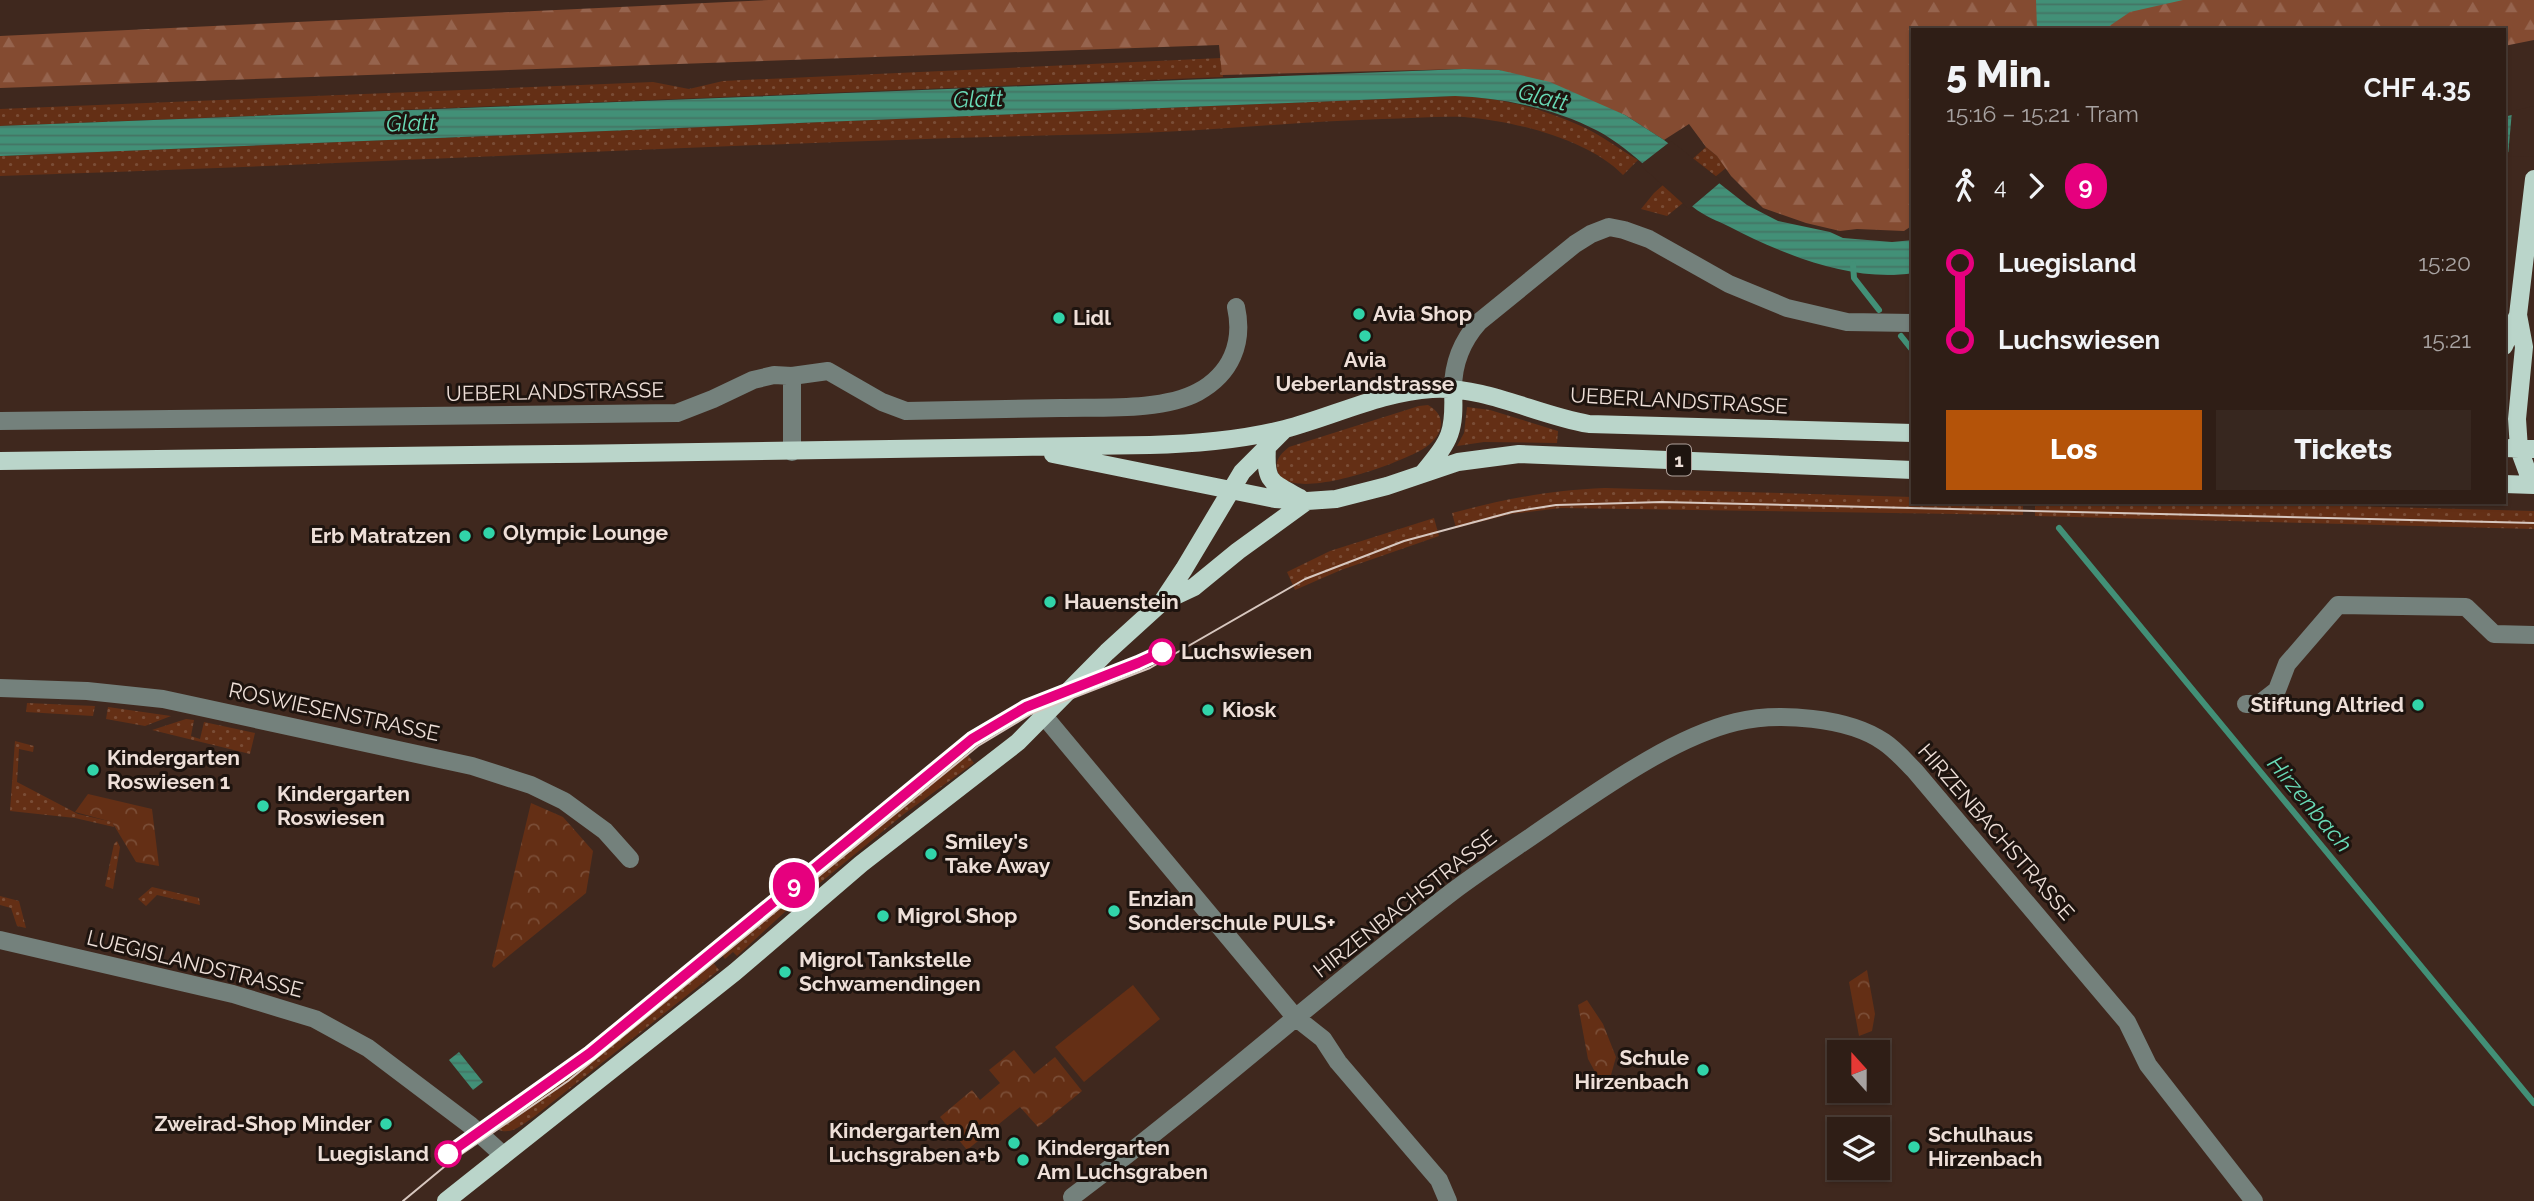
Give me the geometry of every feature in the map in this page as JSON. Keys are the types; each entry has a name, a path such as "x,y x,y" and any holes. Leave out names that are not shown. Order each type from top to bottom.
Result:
{"main road":[{"path":"2506,342 2518,315 2534,179"},
{"path":"2506,484 2533,483 2519,449 2517,419 2524,347 2518,315"},
{"name":"UEBERLANDSTRASSE","path":"0,461 1026,449 1191,443 1243,438 1285,429 1404,393 1434,388 1496,398 1564,420 1588,424 1911,433"},
{"path":"1424,472 1447,444 1453,428 1453,389"},
{"name":"UEBERLANDSTRASSE","path":"1026,449 1232,489 1242,472 1285,429"},
{"path":"1267,446 1265,471 1274,484 1307,501"},
{"name":"1","path":"1162,602 1194,587 1307,501 1336,499 1362,493 1424,472 1490,456 1519,454 1911,470"},
{"path":"1232,489 1275,499 1307,501"},
{"name":"1","path":"446,1201 735,972 861,864 991,764 1044,716 1107,652 1162,602 1232,489"}],"street":[{"path":"1453,389 1453,377 1460,350 1479,322 1575,244 1591,234 1609,228 1649,239 1729,284 1787,308 1847,322 1911,323"},
{"name":"UEBERLANDSTRASSE","path":"0,421 677,413 753,380 774,375 792,376 828,371 882,402 906,411 1142,406 1198,393 1221,375 1234,358 1238,342 1239,322 1236,307"},
{"path":"792,376 792,452"},
{"path":"2246,704 2259,704 2277,690 2287,664 2338,605 2466,607 2494,634 2534,635"},
{"name":"ROSWIESENSTRASSE","path":"0,688 87,691 163,699 472,766 531,785 564,802 604,831 630,859"},
{"path":"1044,716 1295,1017 1323,1039 1338,1062 1439,1180 1448,1201"},
{"name":"HIRZENBACHSTRASSE","path":"1072,1196 1221,1081 1295,1017 1453,891 1593,794 1703,732 1736,722 1772,716 1824,721 1872,735 1885,743 1915,771 2127,1022 2148,1065 2254,1201"},
{"name":"LUEGISLANDSTRASSE","path":"0,940 233,994 315,1019 369,1048 470,1125 503,1155"}],"green space":[{"path":"769,0 2534,0 2534,40 2506,46 2506,28 1911,28 1911,226 1904,231 1840,231 1763,208 1731,176 1689,124 1664,140 1625,115 1499,70 1222,75 1219,45 0,88 0,36"},
{"path":"1221,58 1223,77 0,126 0,109 653,82 689,89 723,81"},
{"path":"1455,96 1504,101 1551,114 1588,130 1638,160 1623,175 1590,151 1549,134 1484,119 1444,117 1348,120 1144,133 832,142 0,176 0,156"},
{"path":"1706,147 1726,168 1667,216 1641,209 1654,193"},
{"path":"1428,405 1439,415 1441,426 1432,442 1414,454 1371,471 1322,483 1300,484 1285,480 1277,469 1278,459 1289,447"},
{"path":"1467,407 1490,410 1558,431 1557,443 1484,442 1457,446 1464,433"},
{"path":"1605,488 1911,497 1911,504 2023,504 2023,515 1561,508 1511,514 1456,528 1452,513 1491,503 1565,491"},
{"path":"2035,504 2276,504 2534,511 2534,529 2035,516"},
{"path":"1434,518 1439,536 1341,570 1295,590 1287,572 1330,551"},
{"path":"27,703 95,706 93,716 26,712"},
{"path":"108,707 171,716 145,726 106,719"},
{"path":"186,719 194,720 191,736 200,739 204,722 255,733 250,754 152,730"},
{"path":"15,741 34,746 33,752 19,749 17,782 78,814 113,822 114,827 75,818 10,811"},
{"path":"959,743 974,763 904,814 787,910 737,956 733,952 725,959 714,945"},
{"path":"88,794 152,809 159,866 136,862 112,822 75,812"},
{"path":"531,803 563,817 593,851 586,893 494,968 492,966"},
{"path":"117,841 120,847 113,889 105,886 114,844"},
{"path":"152,887 199,898 200,905 157,895 146,906 138,899"},
{"path":"0,896 19,901 26,928 17,926 11,908 0,905"},
{"path":"705,952 719,970 535,1116 511,1131 499,1130 485,1122 559,1072"},
{"path":"1867,970 1875,1014 1872,1031 1859,1036 1849,982"},
{"path":"1133,985 1160,1019 1084,1082 1055,1047"},
{"path":"1587,1000 1603,1024 1616,1057 1611,1075 1599,1079 1588,1059 1578,1005"},
{"path":"1014,1050 1034,1074 1055,1057 1082,1091 1038,1127 1020,1107 967,1150 940,1117 972,1090 980,1100 1000,1083 989,1070"}],"water":[{"path":"2036,0 2183,0 2130,12 2106,28 2037,28"},
{"name":"Glatt","path":"1464,69 1499,70 1550,82 1625,115 1664,140 1747,205 1778,221 1830,232 1843,238 1892,242 1911,240 1911,273 1866,274 1818,264 1795,256 1702,213 1624,148 1581,123 1528,106 1455,96 0,156 0,126"},
{"path":"2534,109 2534,153 2506,152 2506,116"},
{"path":"459,1052 483,1082 473,1090 449,1060"}],"pier":[{"path":"2534,106 2534,157 2508,156 2512,111"},
{"path":"1671,141 1722,181 1689,209 1640,165"}],"waterway":[{"name":"Hirzenbach","path":"1853,264 1854,278 1879,310"},
{"name":"Hirzenbach","path":"1901,336 1911,348"},
{"name":"Hirzenbach","path":"2059,528 2534,1103"}],"tram line":[{"path":"403,1201 450,1162 568,1081 978,746 1031,714 1150,668 1305,579 1404,541 1512,512 1556,505 1662,502 2534,523"},
{"name":"9","path":"448,1154 590,1053 972,739 1026,707 1162,652"}],"place":[{"name":"Avia Shop","path":"1359,314"},
{"name":"Lidl","path":"1059,318"},
{"name":"Avia Ueberlandstrasse","path":"1365,336"},
{"name":"Olympic Lounge","path":"489,533"},
{"name":"Erb Matratzen","path":"465,536"},
{"name":"Hauenstein","path":"1050,602"},
{"name":"Luchswiesen","path":"1162,652"},
{"name":"Stiftung Altried","path":"2418,705"},
{"name":"Kiosk","path":"1208,710"},
{"name":"Kindergarten Roswiesen 1","path":"93,770"},
{"name":"Kindergarten Roswiesen","path":"263,806"},
{"name":"Smiley's Take Away","path":"931,854"},
{"name":"Enzian Sonderschule PULS+","path":"1114,911"},
{"name":"Migrol Shop","path":"883,916"},
{"name":"Migrol Tankstelle Schwamendingen","path":"785,972"},
{"name":"Schule Hirzenbach","path":"1703,1070"},
{"name":"Zweirad-Shop Minder","path":"386,1124"},
{"name":"Kindergarten Am Luchsgraben a+b","path":"1014,1143"},
{"name":"Schulhaus Hirzenbach","path":"1914,1147"},
{"name":"Luegisland","path":"448,1154"},
{"name":"Kindergarten Am Luchsgraben","path":"1023,1160"}]}
